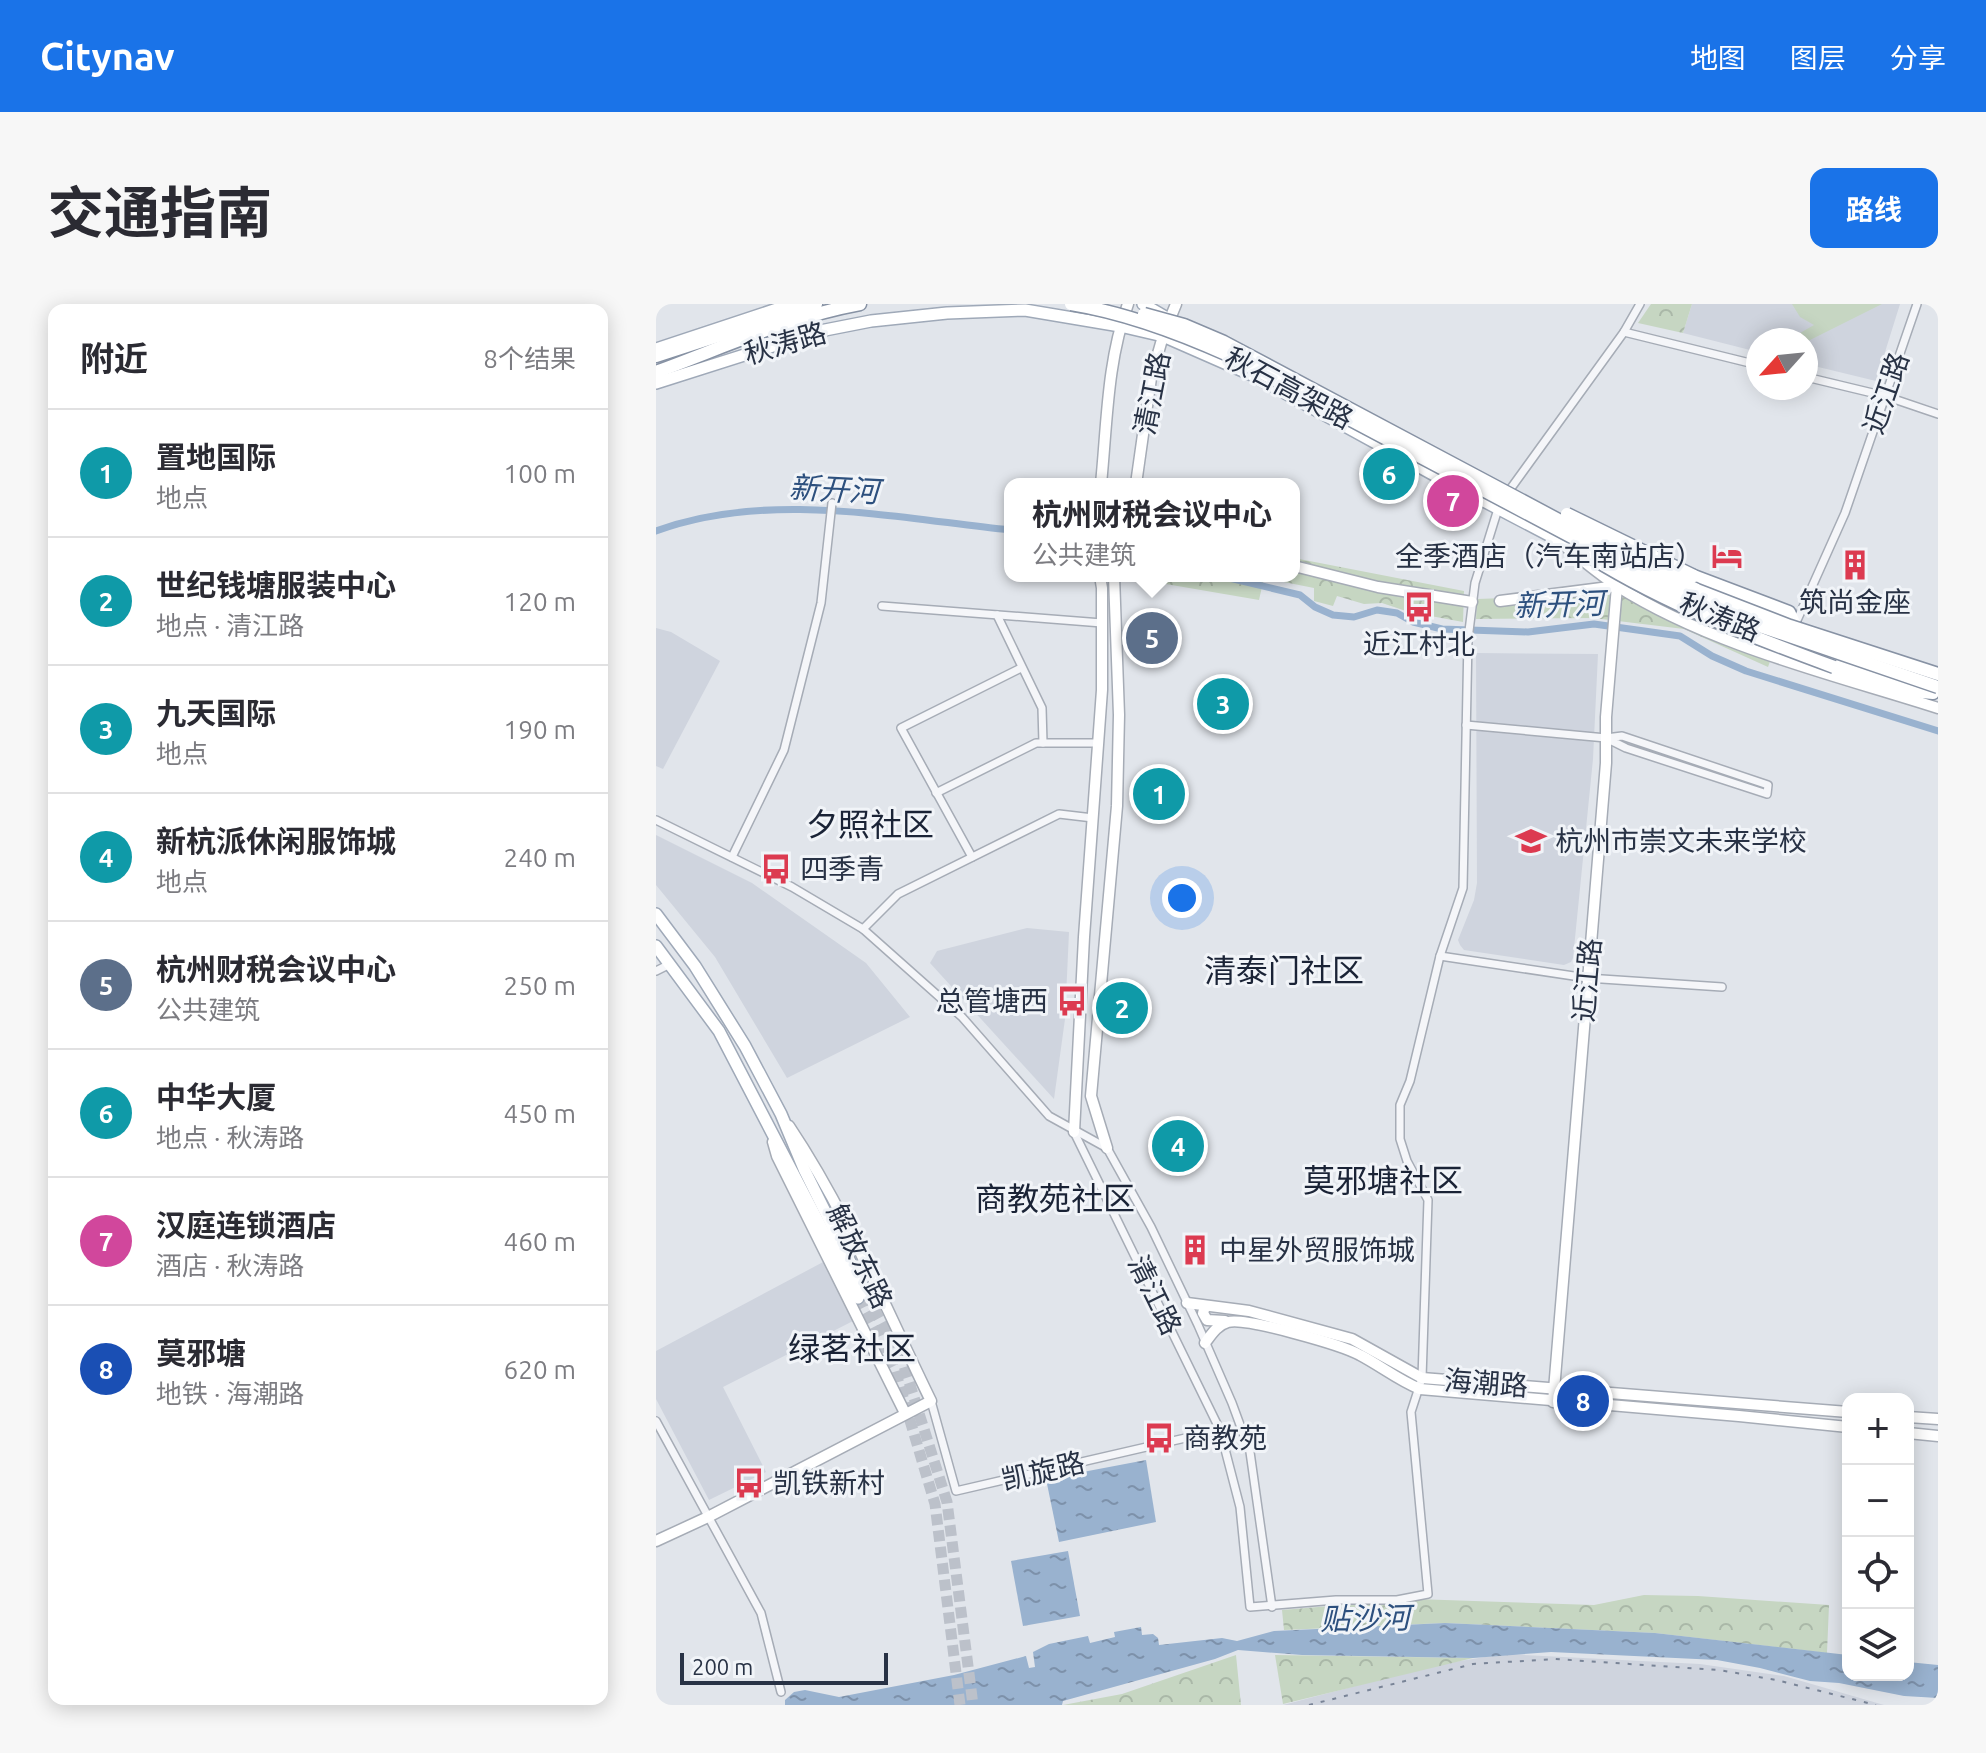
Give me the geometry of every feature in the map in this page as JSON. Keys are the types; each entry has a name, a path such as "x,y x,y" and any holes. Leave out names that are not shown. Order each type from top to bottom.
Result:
{"highway":[{"path":"656,356 816,304"},
{"path":"656,372 820,311 860,304"},
{"name":"秋石高架路","path":"1071,304 1135,318 1180,334 1261,371 1678,593 1936,692"},
{"name":"秋石高架路","path":"1111,304 1184,325 1224,342 1615,550 1697,590 1790,626 1938,672"},
{"path":"1313,389 1342,400 1637,550 1694,576 1789,612 1795,625"},
{"path":"1360,425 1397,452 1552,533 1652,593 1724,625 1834,667 1912,691 1936,692"}],"main road":[{"name":"秋涛路","path":"656,349 792,304"},
{"path":"1102,478 1112,367 1128,304"},
{"name":"秋涛路","path":"1143,304 1170,320 1208,332 1272,363 1365,421 1630,560 1744,610 1938,672"},
{"name":"清江路","path":"1137,478 1151,378 1176,304"},
{"name":"秋涛路","path":"656,383 820,331 871,321 947,313 1025,310 1163,336 1252,375 1498,509 1691,607 1787,643 1936,692"},
{"path":"1548,535 1617,586 1679,618 1780,658 1938,708"},
{"name":"近江路","path":"1553,1402 1617,586 1630,560"},
{"path":"1300,568 1378,587 1472,602"},
{"name":"清江路","path":"1074,1132 1102,690 1102,623 1110,584"},
{"name":"清江路","path":"1107,1148 1091,1096 1117,806 1119,715 1110,584"},
{"path":"1500,601 1617,586"},
{"name":"解放东路","path":"656,914 720,1004 781,1114 817,1170 931,1401"},
{"name":"解放东路","path":"656,946 719,1031 862,1296 781,1114"},
{"name":"解放东路","path":"767,1121 777,1156 905,1413"},
{"name":"海潮路","path":"1187,1303 1249,1311 1352,1339 1421,1384 1554,1388 1842,1412"},
{"path":"1205,1307 1203,1313 1207,1320 1229,1321"},
{"path":"1205,1343 1218,1327 1229,1321"},
{"name":"海潮路","path":"1229,1321 1255,1323 1358,1353 1401,1382 1553,1402 1842,1426"},
{"path":"656,1541 931,1401"},
{"path":"1914,1417 1938,1419"},
{"path":"1914,1434 1938,1436"}],"street":[{"path":"1506,496 1624,332 1640,304"},
{"name":"近江路","path":"1780,658 1845,513 1917,304"},
{"path":"1624,332 1746,362"},
{"path":"1818,380 1885,396 1938,414"},
{"path":"732,857 784,750 821,603 832,503"},
{"path":"1272,1607 1336,1600 1397,1600 1428,1594 1411,1412 1421,1384 1428,1200 1407,1161 1400,1139 1400,1105 1421,1044 1440,956 1463,888 1468,639 1475,583 1498,509"},
{"path":"882,606 1102,623"},
{"path":"997,615 1042,708 1043,743"},
{"path":"972,857 901,728 1021,668"},
{"path":"1466,725 1606,738 1622,736 1768,785 1767,794 1626,748 1606,738"},
{"path":"936,793 1036,743 1098,743"},
{"path":"863,929 898,894 1059,814 1093,818"},
{"path":"656,820 792,887 863,929 962,1017 1049,1116 1107,1148"},
{"path":"1440,956 1587,978 1722,987"},
{"path":"656,971 670,964"},
{"name":"清江路","path":"1074,1132 1220,1430 1240,1507 1250,1607 1272,1607 1250,1452 1187,1303 1151,1227 1107,1148"},
{"name":"凯旋路","path":"931,1401 956,1491 1220,1430"},
{"path":"656,1421 761,1613 781,1692"}],"shaded area":[{"path":"1692,304 1900,304 1876,381 1818,367 1818,328 1746,328 1746,349 1683,333"},
{"path":"656,628 671,632 720,661 663,769 656,766"},
{"name":"杭州市崇文未来学校","path":"1476,653 1598,654 1593,759 1573,958 1564,965 1464,950 1458,940 1474,900 1477,883"},
{"path":"656,835 752,883 866,963 910,1017 787,1078 715,957 656,885"},
{"path":"1027,928 1069,932 1065,1019 1054,1099 930,963 937,951"},
{"path":"825,1261 855,1320 723,1387 766,1472 709,1500 656,1399 656,1351"},
{"path":"1504,1654 1700,1664 1784,1676 1884,1705 1283,1705 1435,1665"}],"green space":[{"path":"1651,304 1692,304 1683,333 1638,323"},
{"path":"1792,304 1882,304 1818,336 1818,328 1809,328 1814,325 1800,317"},
{"path":"1300,559 1464,591 1463,622 1337,596 1333,606 1314,601 1314,588 1284,582 1300,582"},
{"path":"1154,582 1263,582 1259,600"},
{"path":"1612,594 1662,596 1778,639 1768,667 1684,629 1593,618 1476,619 1477,599"},
{"path":"1644,1595 1829,1605 1827,1653 1655,1633 1445,1623 1284,1630 1282,1610 1415,1599 1594,1605"},
{"path":"1236,1655 1241,1705 1063,1705 1122,1694"},
{"path":"1275,1655 1473,1658 1283,1704"}],"water":[{"path":"1146,1460 1156,1522 1059,1542 1046,1479"},
{"path":"1068,1551 1080,1616 1023,1626 1011,1561"},
{"path":"1445,1623 1655,1633 1842,1654 1842,1681 1914,1681 1914,1663 1938,1665 1938,1698 1904,1696 1839,1683 1810,1681 1717,1660 1551,1652 1473,1658 1302,1655 1238,1650 1063,1701 1062,1705 785,1705 785,1700 794,1692 805,1690 839,1697 954,1675 1026,1656 1029,1668 1035,1667 1033,1652 1049,1644 1088,1636 1090,1643 1115,1637 1114,1632 1141,1627 1142,1635 1153,1634 1158,1638 1159,1645 1222,1638 1237,1641 1274,1631"}],"waterway":[{"name":"新开河","path":"656,531 699,519 742,512 787,510 877,514 1004,529"},
{"name":"新开河","path":"1246,582 1300,595 1315,607 1333,615 1354,617 1377,610 1397,613 1413,622 1442,629 1528,632 1594,624 1680,636 1712,656 1746,671 1938,731"}],"tunnel":[{"path":"866,1294 904,1366 947,1502 973,1705"},
{"path":"858,1298 894,1367 935,1504 960,1705"}],"railway":[{"path":"1309,1705 1473,1664 1555,1659 1719,1670 1776,1680 1876,1705"}],"place":[{"name":"中华大厦","path":"1389,474"},
{"name":"汉庭连锁酒店","path":"1453,501"},
{"name":"全季酒店（汽车南站店）","path":"1727,556"},
{"name":"筑尚金座","path":"1855,565"},
{"name":"近江村北","path":"1419,607"},
{"name":"杭州财税会议中心","path":"1152,638"},
{"name":"九天国际","path":"1223,704"},
{"name":"置地国际","path":"1159,794"},
{"name":"杭州市崇文未来学校","path":"1531,841"},
{"name":"四季青","path":"776,869"},
{"name":"总管塘西","path":"1072,1001"},
{"name":"世纪钱塘服装中心","path":"1122,1008"},
{"name":"新杭派休闲服饰城","path":"1178,1146"},
{"name":"中星外贸服饰城","path":"1195,1250"},
{"name":"莫邪塘","path":"1583,1401"},
{"name":"商教苑","path":"1159,1438"},
{"name":"凯铁新村","path":"749,1483"}],"district":[{"name":"夕照社区","path":"870,825"},
{"name":"清泰门社区","path":"1284,971"},
{"name":"莫邪塘社区","path":"1383,1181"},
{"name":"商教苑社区","path":"1055,1199"},
{"name":"绿茗社区","path":"852,1349"}],"water label":[{"name":"贴沙河","path":"1365,1619"}]}
